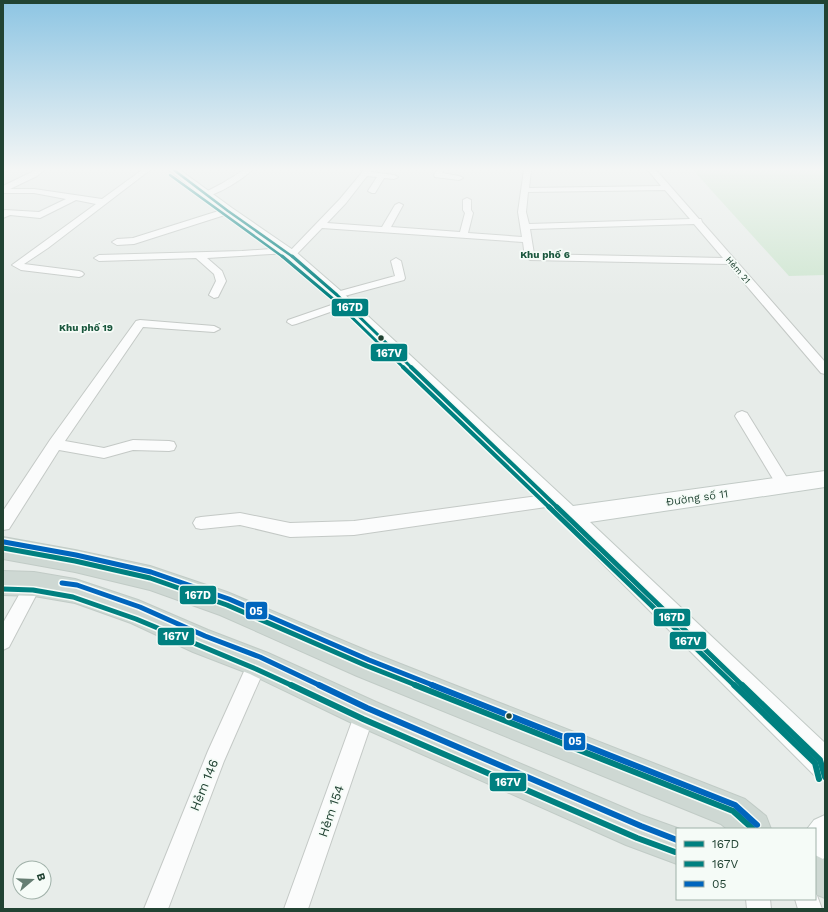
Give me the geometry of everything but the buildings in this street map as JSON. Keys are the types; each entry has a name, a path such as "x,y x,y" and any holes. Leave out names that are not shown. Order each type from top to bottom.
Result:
{"main road":[{"path":"230,213 288,253 341,299 570,516 824,767"},
{"name":"Đường số 11","path":"570,516 825,479"},
{"path":"3,548 75,561 150,578 227,605 367,666 733,811 752,828"},
{"path":"3,583 34,584 75,591 131,611 258,663 365,713 639,832 676,846"},
{"path":"816,844 825,831"},
{"path":"816,874 825,879"}],"street":[{"path":"14,213 40,215 45,213"},
{"path":"79,274 21,267 17,265 45,246 88,213"},
{"path":"117,242 134,240 223,213"},
{"path":"99,258 288,253 321,225 332,213"},
{"path":"385,230 395,213"},
{"path":"463,236 469,213"},
{"path":"522,213 526,227 530,257 730,261"},
{"name":"Hẻm 21","path":"690,213 825,370"},
{"path":"526,227 698,222"},
{"path":"321,225 527,240"},
{"path":"198,255 219,273 221,281 214,295"},
{"path":"292,322 341,299 400,278 396,261"},
{"path":"3,524 55,444 140,323 214,329"},
{"path":"742,416 784,485"},
{"path":"55,444 104,453 132,445 169,446"},
{"path":"201,523 240,519 290,530 354,528 552,500"},
{"path":"3,641 34,584"},
{"name":"Hẻm 146","path":"156,909 215,758 258,663"},
{"name":"Hẻm 154","path":"296,909 365,713"}],"green space":[{"path":"732,213 825,213 825,275 789,276"}],"transit line":[{"name":"167V","path":"220,213 287,260 333,299 815,763 819,779"},
{"name":"167D","path":"230,213 291,255 337,295 820,760 825,777"},
{"name":"05","path":"4,542 76,555 151,572 229,599 369,660 735,805 757,825"},
{"name":"167D","path":"3,548 75,561 150,578 227,605 367,666 733,811 752,828"},
{"name":"05","path":"62,583 77,585 140,607 205,636 260,657 367,708 676,840"},
{"name":"167V","path":"3,589 33,590 73,597 136,619 256,669 363,719 637,838 675,852"}],"district":[{"name":"Khu phố 6","path":"545,254"},
{"name":"Khu phố 19","path":"86,327"}]}
